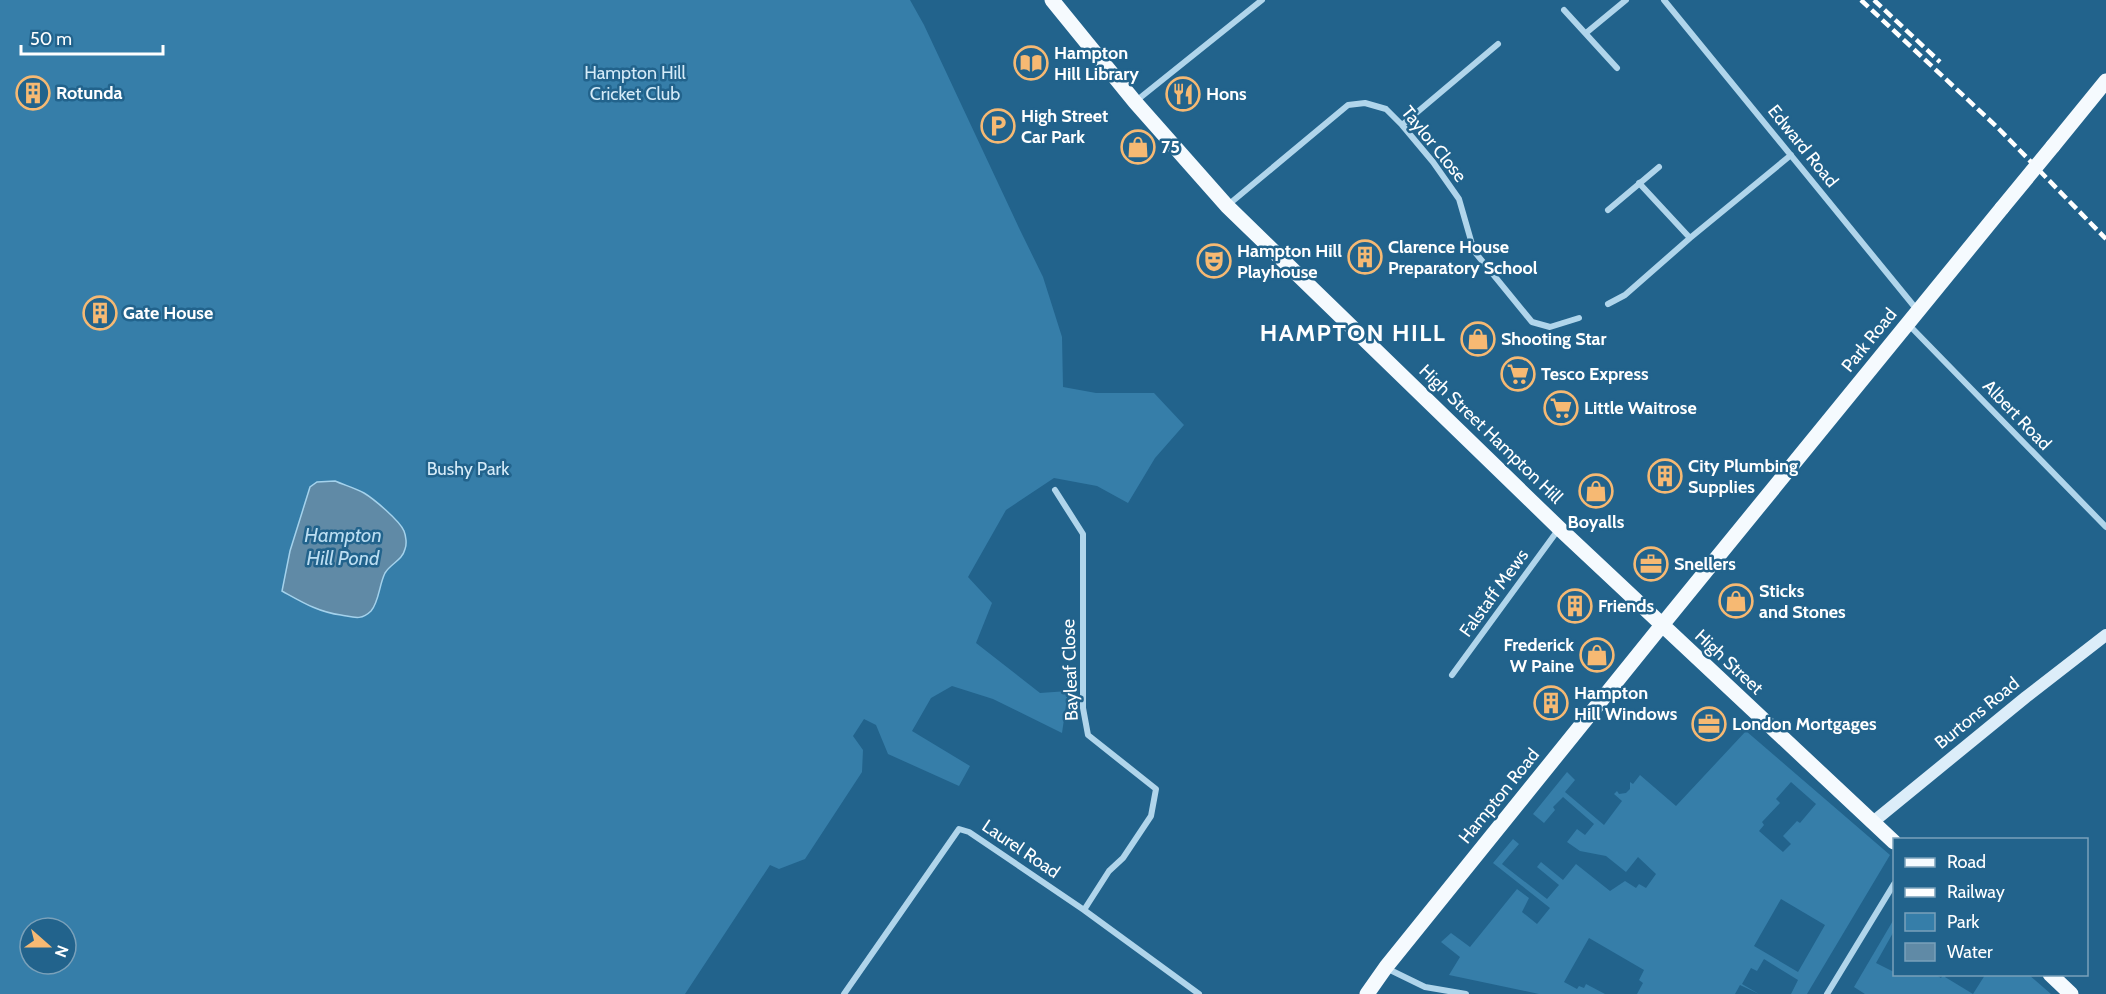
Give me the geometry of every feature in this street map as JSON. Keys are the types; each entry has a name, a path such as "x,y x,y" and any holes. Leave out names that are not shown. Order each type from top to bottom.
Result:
{"main road":[{"name":"High Street Hampton Hill","path":"1052,0 1135,102 1227,206 1560,529"},
{"name":"Park Road","path":"1662,625 2106,81"},
{"name":"High Street","path":"1560,529 1893,841"},
{"name":"Hampton Road","path":"1367,994 1386,967 1662,625"},
{"path":"2051,976 2071,994"}],"street":[{"path":"1135,102 1262,0"},
{"path":"1586,33 1626,0"},
{"name":"Edward Road","path":"1664,0 1918,311"},
{"path":"1564,10 1617,68"},
{"path":"1402,125 1498,44"},
{"name":"Taylor Close","path":"1227,206 1348,105 1365,103 1386,109 1433,162 1460,199 1474,251 1532,322 1550,327 1579,318"},
{"path":"1608,304 1625,295 1791,155"},
{"path":"1608,210 1659,166"},
{"path":"1639,183 1690,238"},
{"name":"Albert Road","path":"1907,323 2106,527"},
{"name":"Bayleaf Close","path":"1055,490 1083,534 1083,708 1088,735 1156,789 1151,816 1123,858 1108,871 1084,910"},
{"name":"Falstaff Mews","path":"1452,675 1560,529"},
{"name":"Burtons Road","path":"1872,822 2106,635"},
{"name":"Laurel Road","path":"844,994 959,829 969,832 1084,910 1199,994"},
{"path":"1827,994 1893,886"},
{"path":"1386,967 1425,987 1466,994"}],"green space":[{"name":"Bushy Park","path":"0,0 910,0 1043,277 1062,337 1063,387 1096,393 1154,393 1184,425 1155,458 1128,503 1097,486 1054,478 1006,510 968,577 992,603 976,643 1040,693 1068,691 1062,733 993,699 952,686 931,698 912,731 970,766 959,786 888,754 876,725 864,719 853,736 863,750 862,772 805,859 779,869 770,865 685,994 0,994"},
{"path":"1746,731 1890,855 1807,994 1791,994 1798,980 1764,959 1757,971 1751,968 1742,984 1759,994 1740,985 1735,994 1637,994 1643,983 1639,980 1644,970 1589,938 1564,982 1577,989 1579,986 1584,988 1586,984 1605,994 1539,994 1449,975 1460,957 1441,942 1451,933 1470,947 1517,889 1529,898 1522,912 1537,924 1550,908 1493,863 1513,839 1519,844 1502,864 1547,899 1559,885 1537,867 1541,862 1563,880 1576,864 1610,891 1625,881 1636,888 1639,884 1646,888 1656,874 1638,857 1626,872 1606,856 1580,851 1567,842 1577,829 1585,835 1594,824 1563,797 1553,807 1555,810 1544,823 1533,814 1567,772 1575,780 1565,792 1604,825 1622,801 1614,794 1617,791 1619,794 1626,793 1630,789 1630,782 1633,784 1640,775 1676,806","holes":["1791,782 1816,804 1800,823 1797,821 1783,836 1791,844 1783,852 1759,831 1764,825 1762,822 1780,803 1776,799","1781,899 1825,925 1798,972 1754,946"]},
{"path":"1893,921 1893,933 1876,963 1893,972 1893,976 1938,976 1941,978 1946,976 1973,994 1865,994 1854,987"},
{"path":"1984,976 2030,976 2051,994 1973,994"}],"water":[{"name":"Hampton Hill Pond","path":"335,481 361,491 374,500 397,522 406,538 404,553 385,573 374,607 360,617 325,612 282,591 290,551 310,487 317,482"}],"railway":[{"path":"1861,0 1997,127 2106,239"},
{"path":"1874,0 1940,62"}],"place":[{"name":"Hampton Hill Library","path":"1031,63"},
{"name":"Rotunda","path":"33,93"},
{"name":"Hons","path":"1183,94"},
{"name":"High Street Car Park","path":"998,126"},
{"name":"75","path":"1138,147"},
{"name":"Clarence House Preparatory School","path":"1365,257"},
{"name":"Hampton Hill Playhouse","path":"1214,261"},
{"name":"Gate House","path":"100,313"},
{"name":"Shooting Star","path":"1478,339"},
{"name":"Tesco Express","path":"1518,374"},
{"name":"Little Waitrose","path":"1561,408"},
{"name":"City Plumbing Supplies","path":"1665,476"},
{"name":"Boyalls","path":"1596,491"},
{"name":"Snellers","path":"1651,564"},
{"name":"Sticks and Stones","path":"1736,601"},
{"name":"Friends","path":"1575,606"},
{"name":"Frederick W Paine","path":"1597,655"},
{"name":"Hampton Hill Windows","path":"1551,703"},
{"name":"London Mortgages","path":"1709,724"}],"district":[{"name":"HAMPTON HILL","path":"1353,333"}],"park label":[{"name":"Hampton Hill Cricket Club","path":"635,83"}]}
